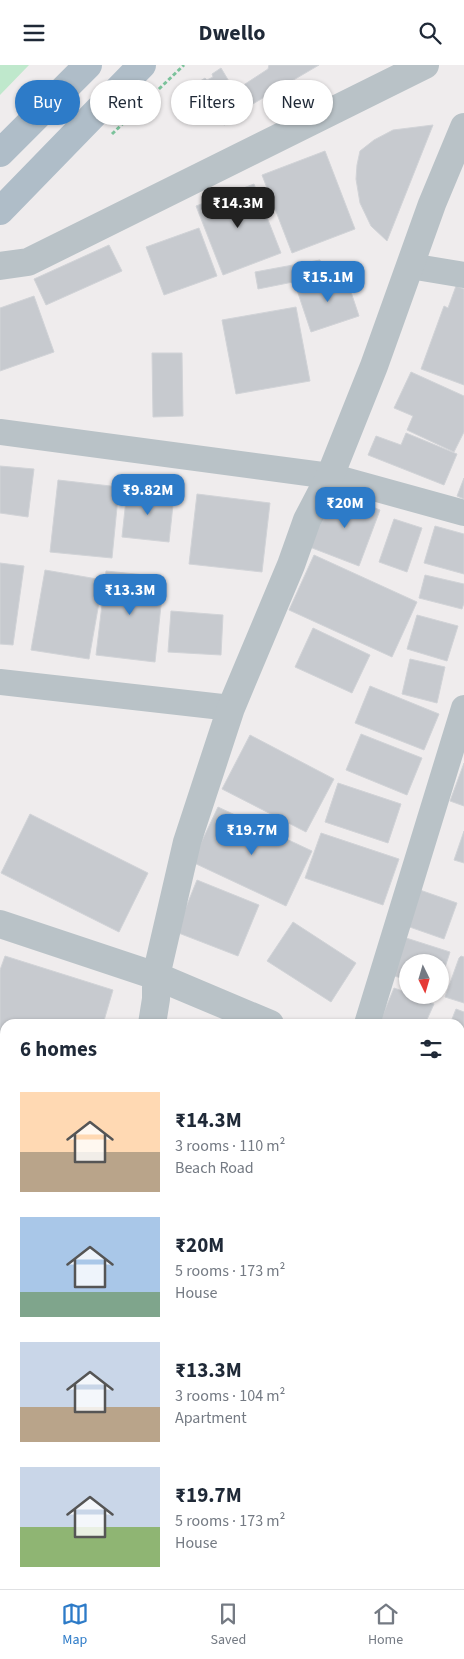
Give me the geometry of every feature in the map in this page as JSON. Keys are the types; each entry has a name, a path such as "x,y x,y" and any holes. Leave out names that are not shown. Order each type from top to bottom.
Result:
{"main road":[{"path":"0,153 88,65"},
{"path":"0,211 142,65"}],"street":[{"path":"0,266 28,262 425,65"},
{"path":"153,1019 156,999 156,976 187,842 231,708 291,565 307,520 330,476 374,366 432,204 464,127"},
{"path":"410,266 464,275"},
{"path":"0,431 330,476 464,513"},
{"path":"0,682 231,708"},
{"path":"369,1019 464,709"},
{"path":"0,925 156,976 258,1019"}],"green space":[{"path":"0,65 29,65 0,95"}],"building":[{"path":"269,65 319,65 294,80 263,80 263,98 253,104 253,80 251,80 268,69"},
{"path":"221,68 228,80 207,80 213,77 212,74"},
{"path":"433,125 387,241 371,226 360,203 356,179 360,151 374,140 393,130"},
{"path":"325,151 355,229 292,253 262,175"},
{"path":"254,184 281,253 223,275 196,206"},
{"path":"199,228 217,276 164,295 146,247"},
{"path":"109,245 122,271 46,305 34,279"},
{"path":"320,260 323,276 258,289 255,272"},
{"path":"345,274 359,316 311,332 297,290"},
{"path":"456,286 464,289 464,385 421,369 444,306 448,308"},
{"path":"34,296 54,352 0,371 0,308"},
{"path":"296,307 310,381 236,394 222,320"},
{"path":"152,353 182,353 183,416 153,417"},
{"path":"411,372 464,396 464,432 454,452 407,430 413,416 394,408"},
{"path":"406,433 457,454 444,485 368,455 376,436 401,445"},
{"path":"0,466 34,469 28,517 0,513"},
{"path":"464,478 464,499 457,496"},
{"path":"58,480 119,487 112,558 50,552"},
{"path":"127,490 174,496 169,542 122,537"},
{"path":"335,492 380,510 359,566 307,546"},
{"path":"197,494 270,503 262,572 189,564"},
{"path":"394,519 422,528 407,572 379,562"},
{"path":"435,526 464,534 464,574 424,563"},
{"path":"314,555 417,602 392,657 289,610"},
{"path":"0,563 24,566 13,645 0,644"},
{"path":"45,570 103,580 89,659 31,650"},
{"path":"106,571 164,577 155,662 96,655"},
{"path":"425,575 464,584 464,603 462,609 419,598"},
{"path":"171,611 223,615 221,655 168,652"},
{"path":"417,615 458,626 447,661 407,649"},
{"path":"313,628 370,655 352,693 295,667"},
{"path":"410,659 445,667 437,703 402,694"},
{"path":"370,686 439,714 424,750 355,723"},
{"path":"361,734 422,758 407,795 346,770"},
{"path":"250,735 334,779 306,832 222,789"},
{"path":"464,763 464,806 450,801"},
{"path":"338,783 401,804 388,843 325,822"},
{"path":"218,807 312,851 286,906 192,862"},
{"path":"30,814 148,873 119,932 1,873"},
{"path":"464,831 464,863 454,860"},
{"path":"321,833 399,859 383,905 305,878"},
{"path":"197,880 259,905 238,956 176,932"},
{"path":"417,889 457,903 444,939 404,925"},
{"path":"293,922 356,963 331,1002 267,961"},
{"path":"403,937 450,952 449,955 399,954 399,977 391,975"},
{"path":"5,956 113,990 104,1019 0,1019 0,970"},
{"path":"461,956 464,957 464,1003 449,998 449,986"},
{"path":"394,988 399,990 399,1004 434,1004 427,1019 381,1019"},
{"path":"456,1009 464,1012 464,1019 452,1019"}]}
